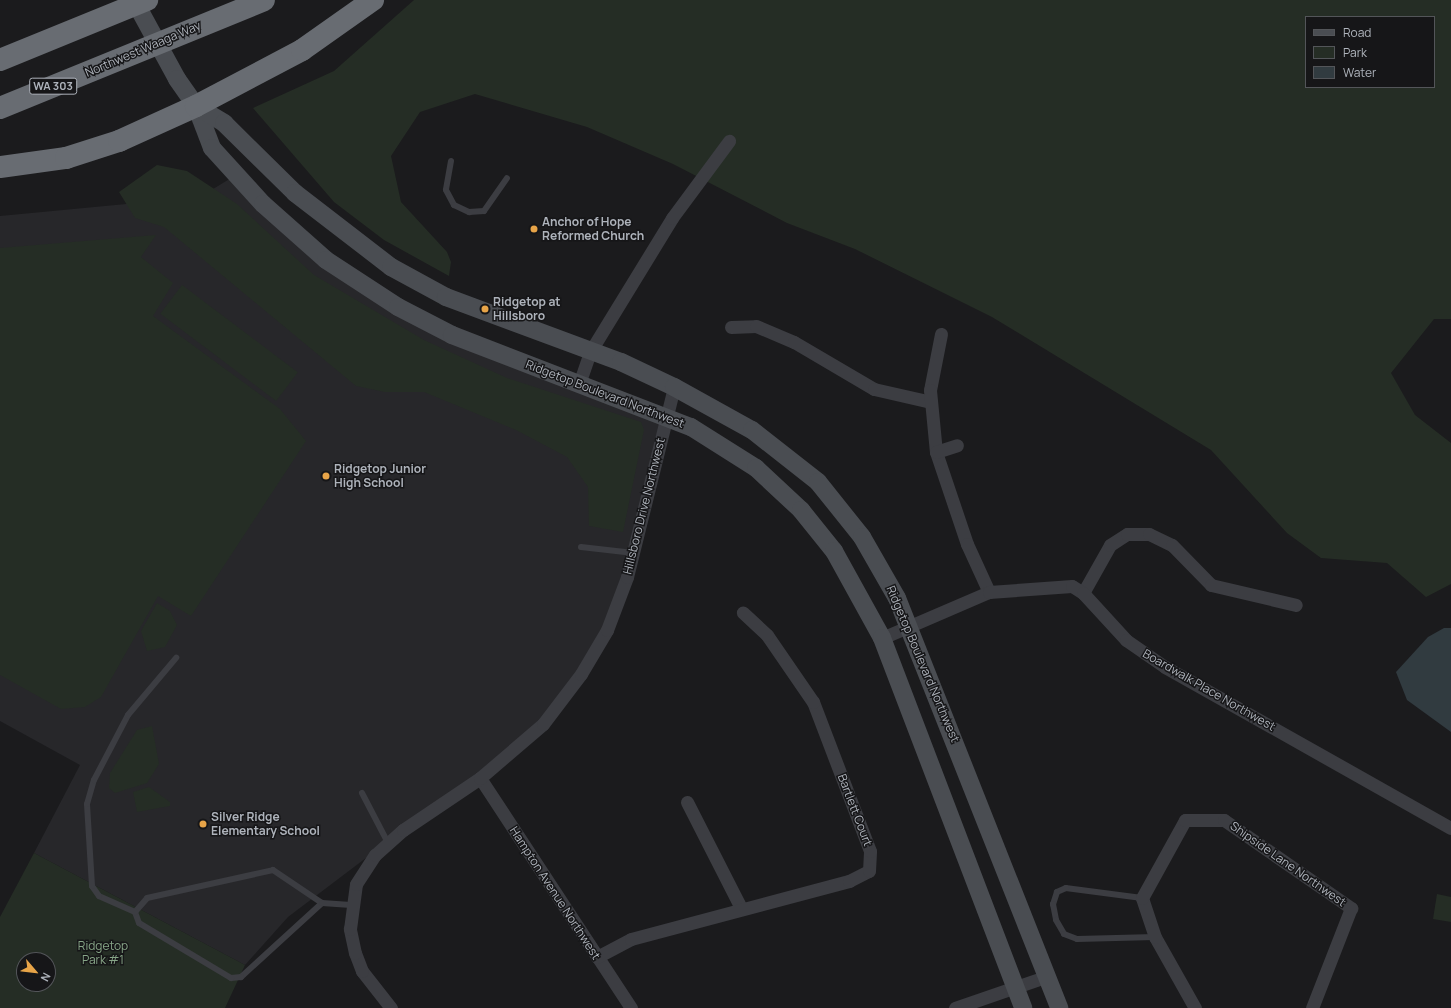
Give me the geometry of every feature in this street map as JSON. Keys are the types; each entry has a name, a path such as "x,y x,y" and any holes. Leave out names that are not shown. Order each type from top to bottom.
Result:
{"highway":[{"path":"0,60 147,0"},
{"name":"Northwest Waaga Way","path":"0,108 197,25 264,0"},
{"path":"0,167 66,158 103,147 196,106 302,50 373,0"}],"main road":[{"name":"Ridgetop Boulevard Northwest","path":"134,0 177,79 196,106 212,148 263,204 326,260 398,307 452,335 579,384 665,414 736,453 801,510 834,551 882,638 1014,988 1023,1008"},
{"name":"Ridgetop Boulevard Northwest","path":"196,106 224,123 295,193 391,266 446,297 590,352 674,387 758,434 818,482 880,565 910,628 1058,1008"}],"street":[{"path":"579,384 590,352 672,218 729,141"},
{"path":"731,327 756,326 794,342 874,389 931,402"},
{"path":"941,334 931,402 936,452 966,544 989,592"},
{"name":"Hillsboro Drive Northwest","path":"391,1008 362,970 355,953 350,928 351,905 363,870 388,843 480,778 543,724 582,674 607,630 634,552 665,414 674,387"},
{"path":"936,452 957,445"},
{"path":"1083,593 1110,545 1127,534 1149,534 1172,546 1212,585 1296,605"},
{"name":"Boardwalk Place Northwest","path":"882,638 910,628 989,592 1072,586 1083,593 1126,640 1165,666 1451,828"},
{"name":"Bartlett Court","path":"597,957 631,939 741,908 849,881 869,871 870,851 813,702 767,635 743,613"},
{"name":"Hampton Avenue Northwest","path":"480,778 631,1008"},
{"path":"687,802 741,908"},
{"name":"Shipside Lane Northwest","path":"1142,898 1185,820 1224,820 1351,908 1312,1008"},
{"path":"1142,898 1155,937 1195,1008"},
{"path":"955,1008 1045,977"}],"lane":[{"path":"451,161 446,190 454,205 469,212 484,211 507,178"},
{"path":"581,547 634,552"},
{"path":"176,658 128,715 94,780 87,804 92,886 99,896 135,912 139,923 231,978 241,977 322,903"},
{"path":"362,793 388,843"},
{"path":"135,912 147,898 273,870 322,903 351,905"},
{"path":"1142,898 1066,888 1057,892 1053,904 1056,920 1064,934 1077,939 1155,937"}],"shaded area":[{"name":"Ridgetop Junior High School","path":"236,175 263,204 398,307 665,414 607,630 543,724 288,917 245,965 34,853 80,765 0,721 0,216 200,197"}],"green space":[{"path":"414,0 1451,0 1451,319 1434,319 1391,373 1415,415 1451,443 1451,584 1426,597 1387,563 1321,558 1287,533 1211,450 992,317 855,249 787,223 673,164 587,127 475,94 420,112 391,156 401,202 447,252 451,262 449,276 384,240 334,202 253,108 334,71"},
{"path":"157,165 187,171 237,204 314,275 424,340 507,378 641,422 644,430 623,532 589,526 588,487 567,457 516,430 424,392 385,392 356,386 164,227 135,218 119,192"},
{"path":"156,235 141,257 173,283 153,316 280,409 306,441 191,616 158,596 101,697 85,707 61,709 0,675 0,248"},
{"path":"182,285 298,372 276,401 160,314"},
{"path":"157,603 170,611 177,625 165,647 147,651 141,631"},
{"path":"152,726 159,764 147,783 115,793 109,788 110,773 137,730"},
{"path":"149,787 170,802 170,806 137,812 133,792"},
{"name":"Ridgetop Park #1","path":"34,853 245,965 225,1008 0,1008 0,917"},
{"path":"1437,894 1451,897 1451,922 1433,919"}],"water":[{"path":"1444,628 1451,628 1451,732 1407,700 1396,672 1428,637"}],"place":[{"name":"Anchor of Hope Reformed Church","path":"534,229"},
{"name":"Ridgetop at Hillsboro","path":"485,309"},
{"name":"Ridgetop Junior High School","path":"326,476"},
{"name":"Silver Ridge Elementary School","path":"203,824"}]}
